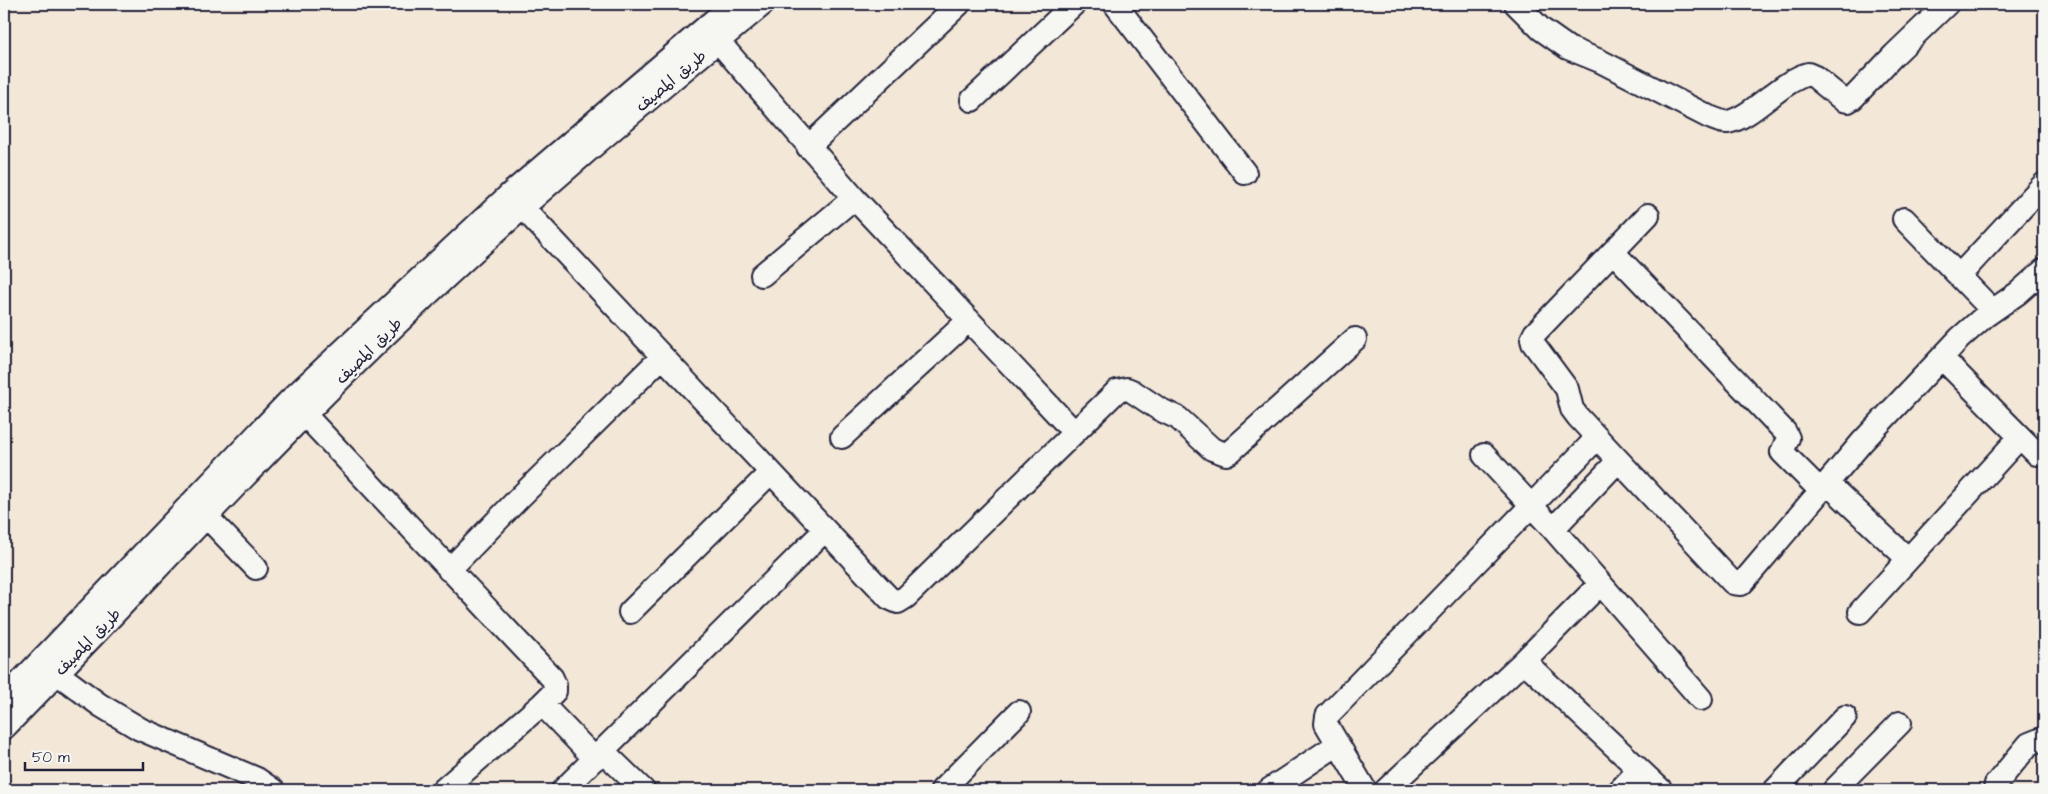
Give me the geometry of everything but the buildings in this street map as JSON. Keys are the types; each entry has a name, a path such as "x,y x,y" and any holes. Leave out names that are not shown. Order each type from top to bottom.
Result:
{"street":[{"name":"طريق المصيف","path":"4,699 289,401 516,201 733,4"},
{"name":"طريق المصيف","path":"4,728 305,415 405,316 516,201 718,42 763,4"},
{"path":"808,147 959,4"},
{"path":"972,100 1074,4"},
{"path":"1115,4 1245,172"},
{"path":"1516,4 1541,29 1568,48 1600,61 1709,117 1726,122 1742,116 1793,80 1808,74 1815,77 1843,100 1848,101 1915,33 1947,4"},
{"path":"718,42 854,198 1074,432"},
{"path":"1959,276 2044,184"},
{"path":"762,275 854,198"},
{"path":"516,201 770,473 893,601 902,600 1117,391 1127,388 1159,409 1178,418 1212,449 1226,454 1355,339"},
{"path":"1648,215 1535,333 1532,339 1533,344 1567,389 1572,409 1618,461 1733,583 1737,585 1744,581 1862,442 1960,338 1992,310 2018,293 2044,270"},
{"path":"1904,219 1992,310"},
{"path":"1613,252 1785,432 1788,438 1782,452 1908,559"},
{"path":"842,437 969,320"},
{"path":"449,570 532,484 662,357"},
{"path":"1942,358 2037,454"},
{"path":"305,415 552,678 555,684 555,692 443,790"},
{"path":"1365,790 1326,724 1327,716 1597,438"},
{"path":"1860,612 2020,438"},
{"path":"1484,455 1553,529 1701,699"},
{"path":"1553,529 1618,461"},
{"path":"630,612 770,473"},
{"path":"207,517 256,568"},
{"path":"564,790 825,530"},
{"path":"1386,790 1524,661 1600,584"},
{"path":"1524,661 1661,790"},
{"path":"58,674 117,716 149,733 257,779 273,790"},
{"path":"542,704 599,755 643,790"},
{"path":"942,790 1019,712"},
{"path":"1775,790 1845,717"},
{"path":"1834,790 1900,723"},
{"path":"1995,790 1996,784 2029,744 2044,738"},
{"path":"1269,790 1338,744"},
{"path":"1620,790 1640,770"}]}
